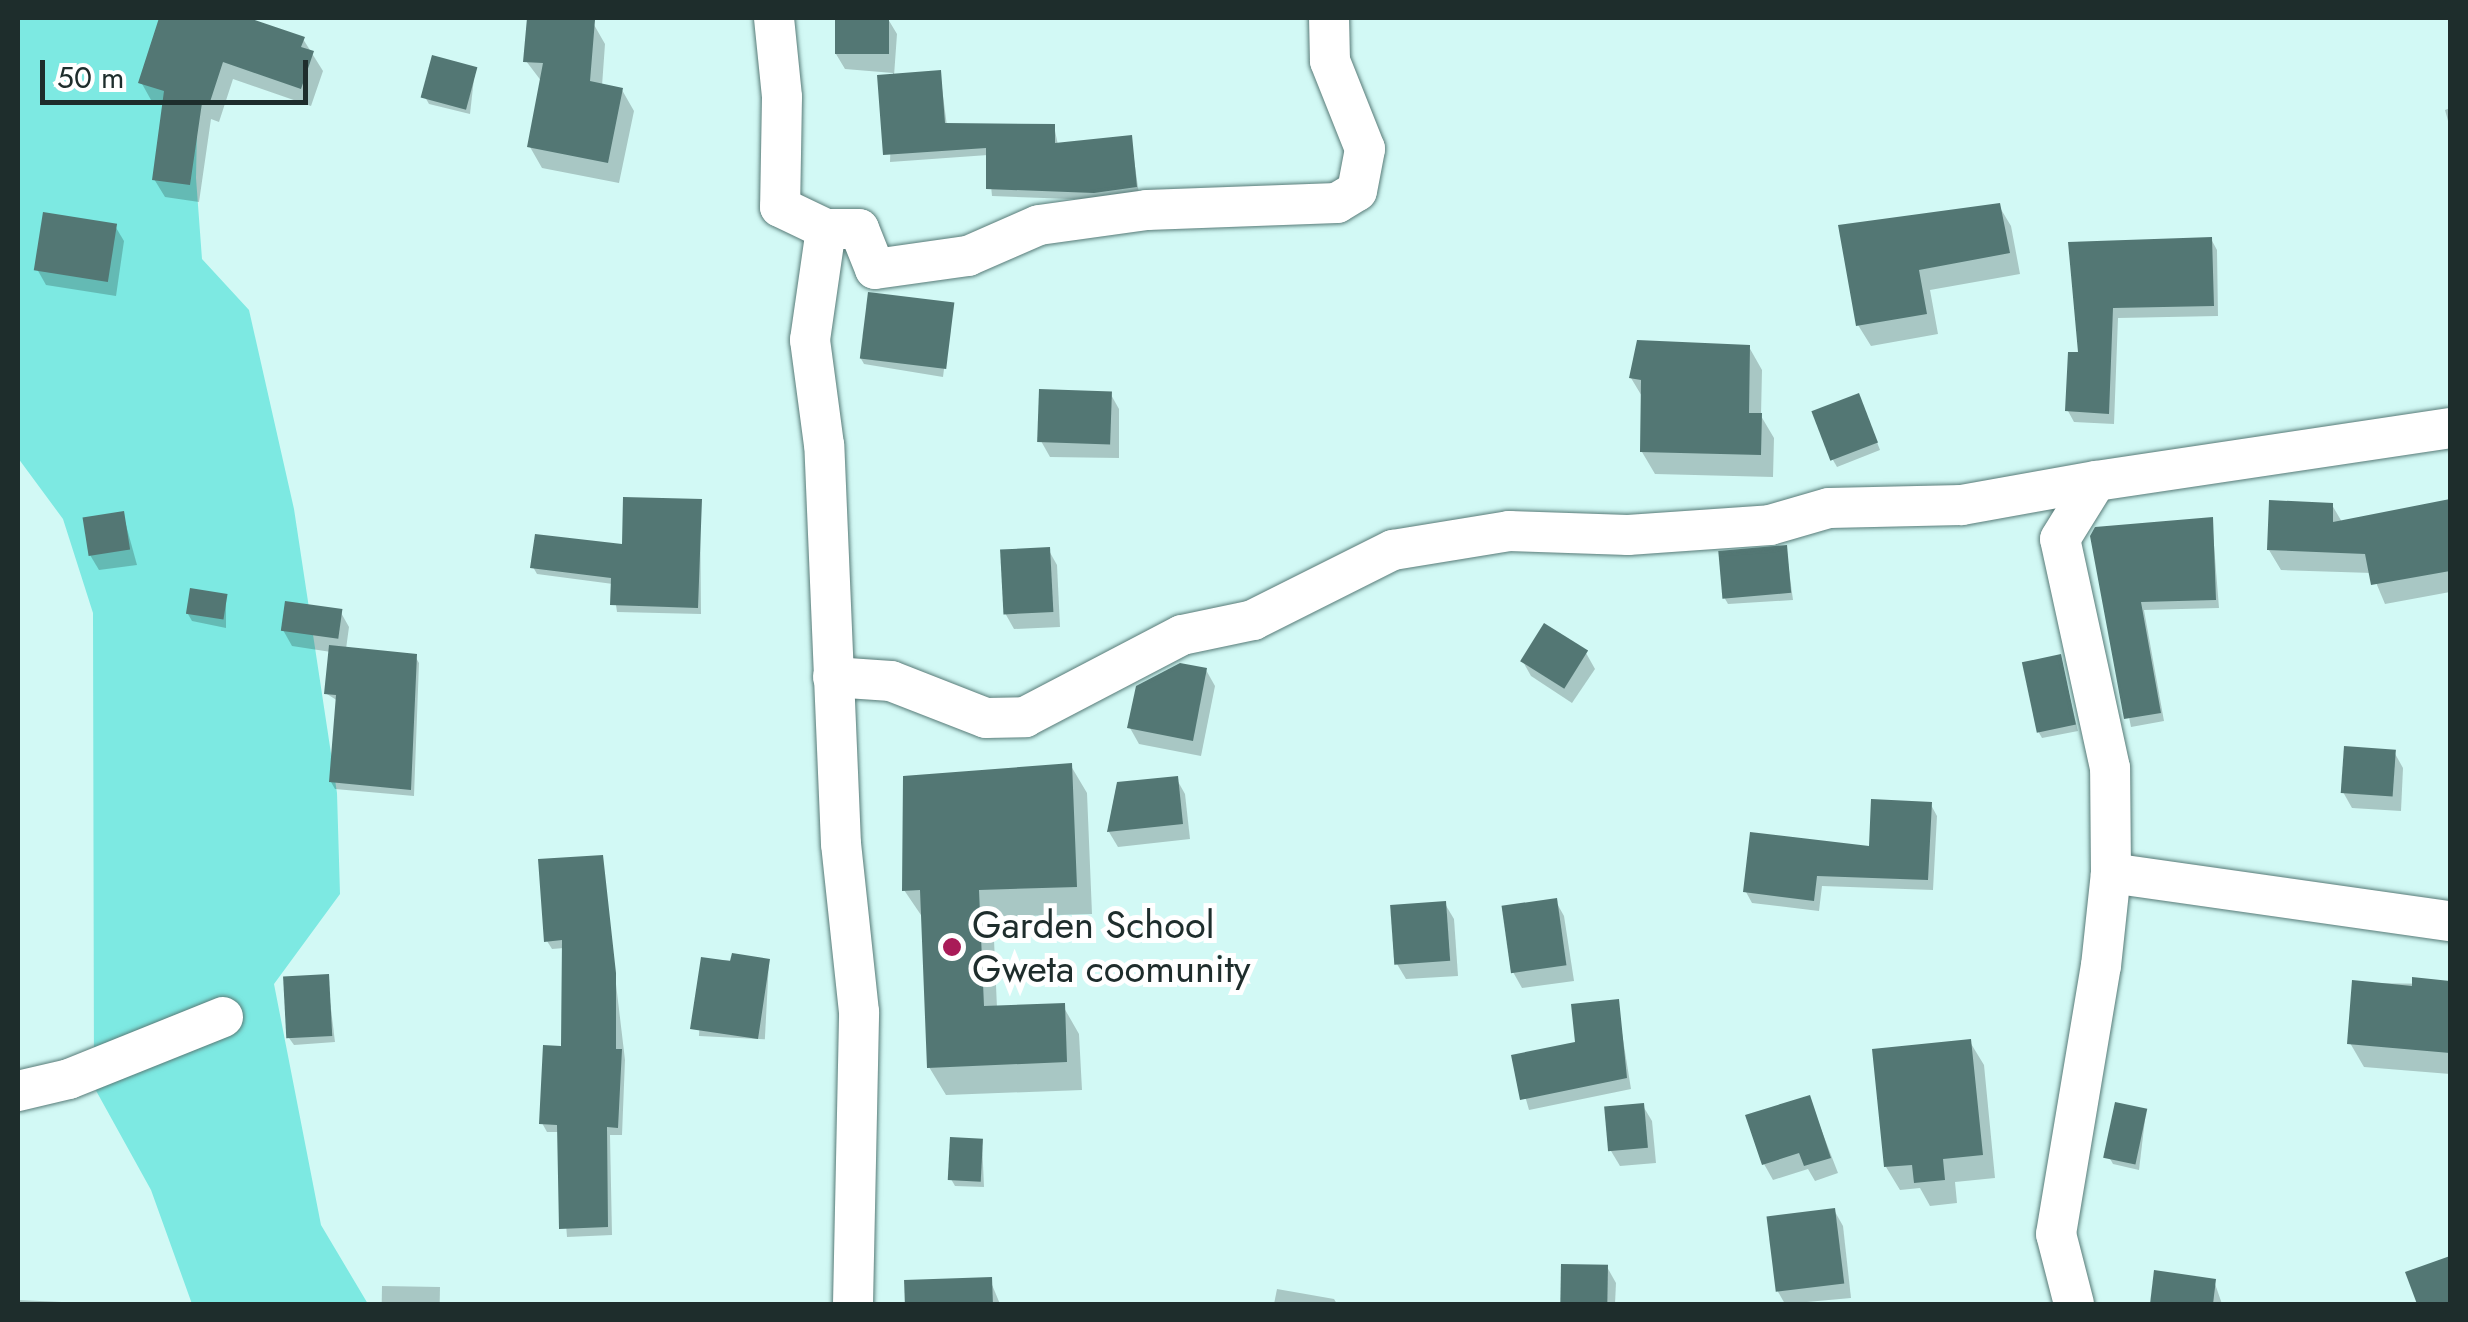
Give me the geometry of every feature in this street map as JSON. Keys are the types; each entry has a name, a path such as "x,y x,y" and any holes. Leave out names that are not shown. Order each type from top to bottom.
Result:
{"street":[{"path":"774,18 782,96 780,208 826,229 859,228 875,268 968,256 1039,225 1197,206 1337,203 1357,191 1365,149 1330,61 1329,18"},
{"path":"826,229 810,340 824,445 841,844 859,1012 853,1304"},
{"path":"833,677 891,680 986,718 1025,717 1182,635 1253,620 1393,550 1509,531 1628,535 1770,526 1829,508 1962,506 2096,481 2450,428"},
{"path":"2074,1304 2056,1234 2111,872 2110,768 2060,539 2096,481"},
{"path":"2111,872 2450,921"},
{"path":"18,1091 69,1079 223,1018"}],"shaded area":[{"path":"18,18 198,18 206,33 198,78 196,178 202,259 249,310 294,509 337,793 340,894 274,984 321,1225 368,1304 192,1304 151,1190 94,1087 93,613 63,519 18,458"}],"building":[{"path":"159,18 249,18 305,37 301,47 314,51 301,89 223,62 209,105 202,103 190,185 152,180 164,91 138,83"},
{"path":"527,18 595,20 590,81 623,88 608,163 527,147 543,63 523,62"},
{"path":"835,18 889,18 889,54 835,54"},
{"path":"432,55 477,67 466,110 421,98"},
{"path":"941,70 945,123 1055,124 1055,143 1132,135 1137,187 1094,193 986,189 986,148 883,155 877,75"},
{"path":"2000,203 2010,253 1919,270 1927,314 1856,326 1838,225"},
{"path":"43,212 117,224 108,282 34,270"},
{"path":"2212,237 2214,306 2113,308 2109,414 2065,411 2068,352 2078,352 2068,242"},
{"path":"868,292 954,303 946,369 860,359"},
{"path":"1637,340 1750,345 1749,413 1762,413 1761,455 1640,452 1641,380 1629,378"},
{"path":"1039,389 1112,392 1110,445 1037,442"},
{"path":"1859,393 1878,442 1830,461 1811,411"},
{"path":"623,497 702,499 698,608 610,605 611,578 530,568 535,534 622,544"},
{"path":"2450,499 2450,571 2371,585 2365,554 2267,550 2269,500 2333,503 2333,522"},
{"path":"124,511 130,550 89,556 83,518"},
{"path":"2213,517 2216,600 2141,602 2161,713 2124,719 2090,536 2095,527"},
{"path":"1787,545 1791,593 1722,599 1718,551"},
{"path":"1050,547 1053,612 1003,615 1000,550"},
{"path":"190,588 228,594 223,620 186,614"},
{"path":"285,601 342,609 338,639 281,631"},
{"path":"1544,623 1588,651 1564,689 1520,661"},
{"path":"329,645 417,654 411,790 329,782 336,695 324,694"},
{"path":"2061,654 2076,724 2037,733 2022,662"},
{"path":"1180,663 1207,668 1193,741 1127,728 1136,686"},
{"path":"2344,746 2396,750 2393,797 2341,793"},
{"name":"Garden School Gweta coomunity","path":"1072,763 1077,887 979,890 984,1006 1065,1003 1067,1062 927,1068 920,890 902,891 903,776"},
{"path":"1178,776 1183,824 1107,832 1117,782"},
{"path":"1871,799 1932,802 1928,880 1817,876 1814,901 1743,892 1750,832 1869,846"},
{"path":"603,855 616,973 616,1049 622,1049 618,1128 607,1127 608,1227 559,1229 557,1125 539,1124 543,1045 561,1046 562,940 544,942 538,859"},
{"path":"1557,898 1566,965 1511,973 1502,906"},
{"path":"1446,901 1450,961 1394,965 1390,905"},
{"path":"732,953 770,959 758,1039 690,1029 701,957 730,961"},
{"path":"329,974 332,1036 286,1038 283,976"},
{"path":"2412,977 2450,981 2450,1053 2347,1044 2352,980 2412,986"},
{"path":"1619,999 1627,1078 1520,1100 1511,1055 1575,1042 1571,1004"},
{"path":"1971,1039 1983,1155 1943,1159 1945,1180 1914,1183 1912,1165 1884,1167 1872,1049"},
{"path":"1810,1095 1831,1158 1804,1166 1799,1153 1762,1165 1745,1115"},
{"path":"2115,1102 2147,1109 2135,1165 2103,1158"},
{"path":"1644,1103 1648,1148 1608,1151 1604,1106"},
{"path":"950,1137 983,1139 981,1182 948,1180"},
{"path":"1835,1208 1844,1283 1776,1292 1767,1216"},
{"path":"2450,1256 2450,1304 2417,1304 2405,1272"},
{"path":"1561,1264 1608,1265 1607,1304 1560,1304"},
{"path":"2154,1270 2216,1279 2213,1304 2150,1304"},
{"path":"992,1277 993,1304 905,1304 904,1280"}],"place":[{"name":"Garden School Gweta coomunity","path":"952,947"}]}
